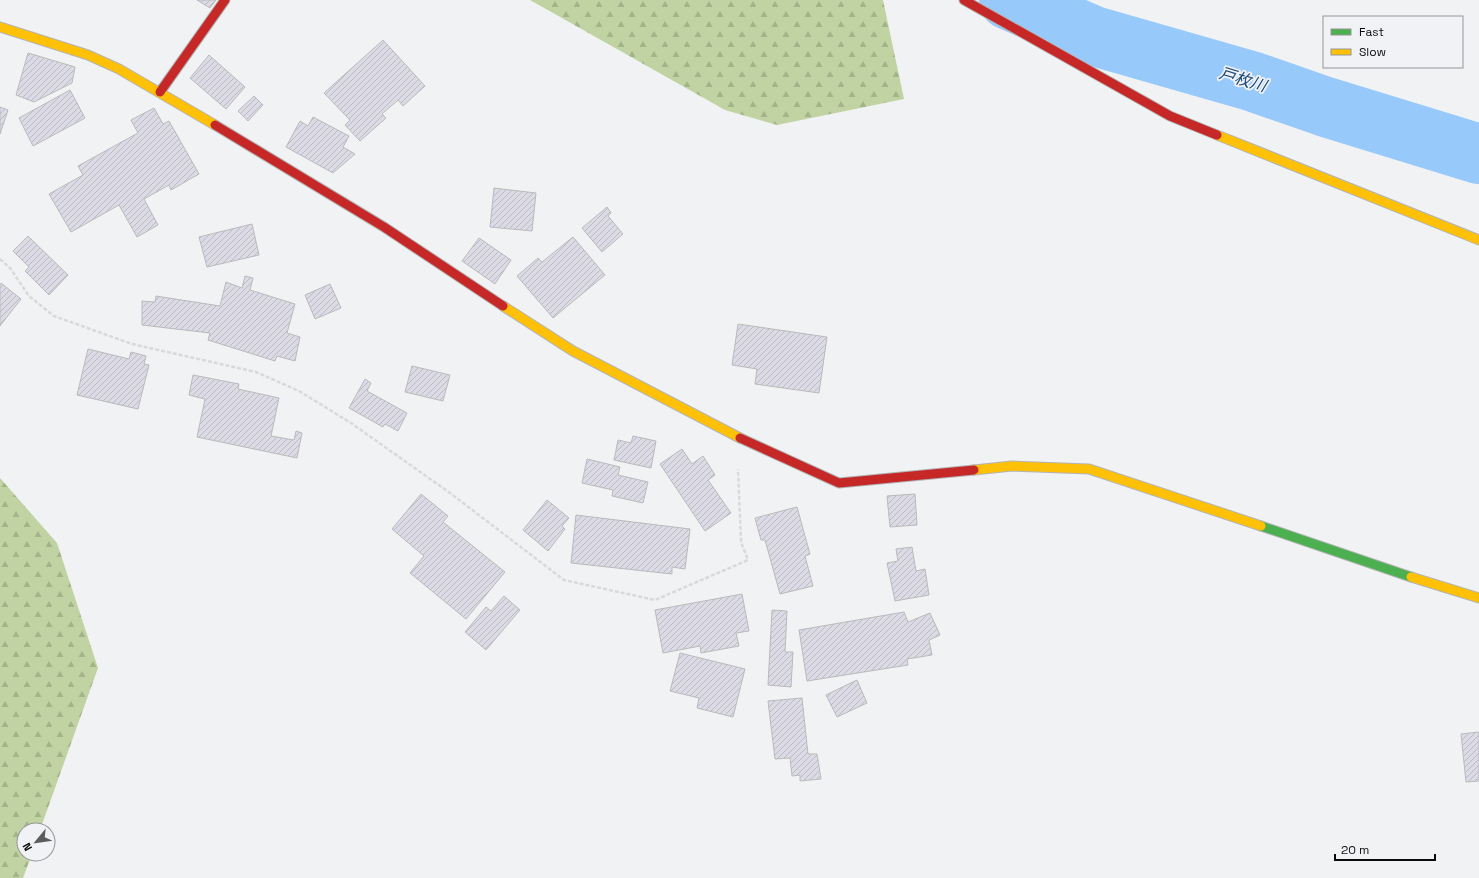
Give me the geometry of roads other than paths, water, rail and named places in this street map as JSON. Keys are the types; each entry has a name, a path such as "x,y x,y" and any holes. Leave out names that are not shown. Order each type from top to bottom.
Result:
{"street":[{"path":"160,92 225,0"},
{"path":"964,0 1170,116 1479,240"},
{"path":"0,27 88,55 119,69 160,92 384,227 462,280 573,351 737,437 838,483 1012,466 1089,469 1460,593 1479,598"}],"waterway":[{"name":"戸枚川","path":"1009,0 1094,36 1251,81 1326,107 1479,154"}]}
